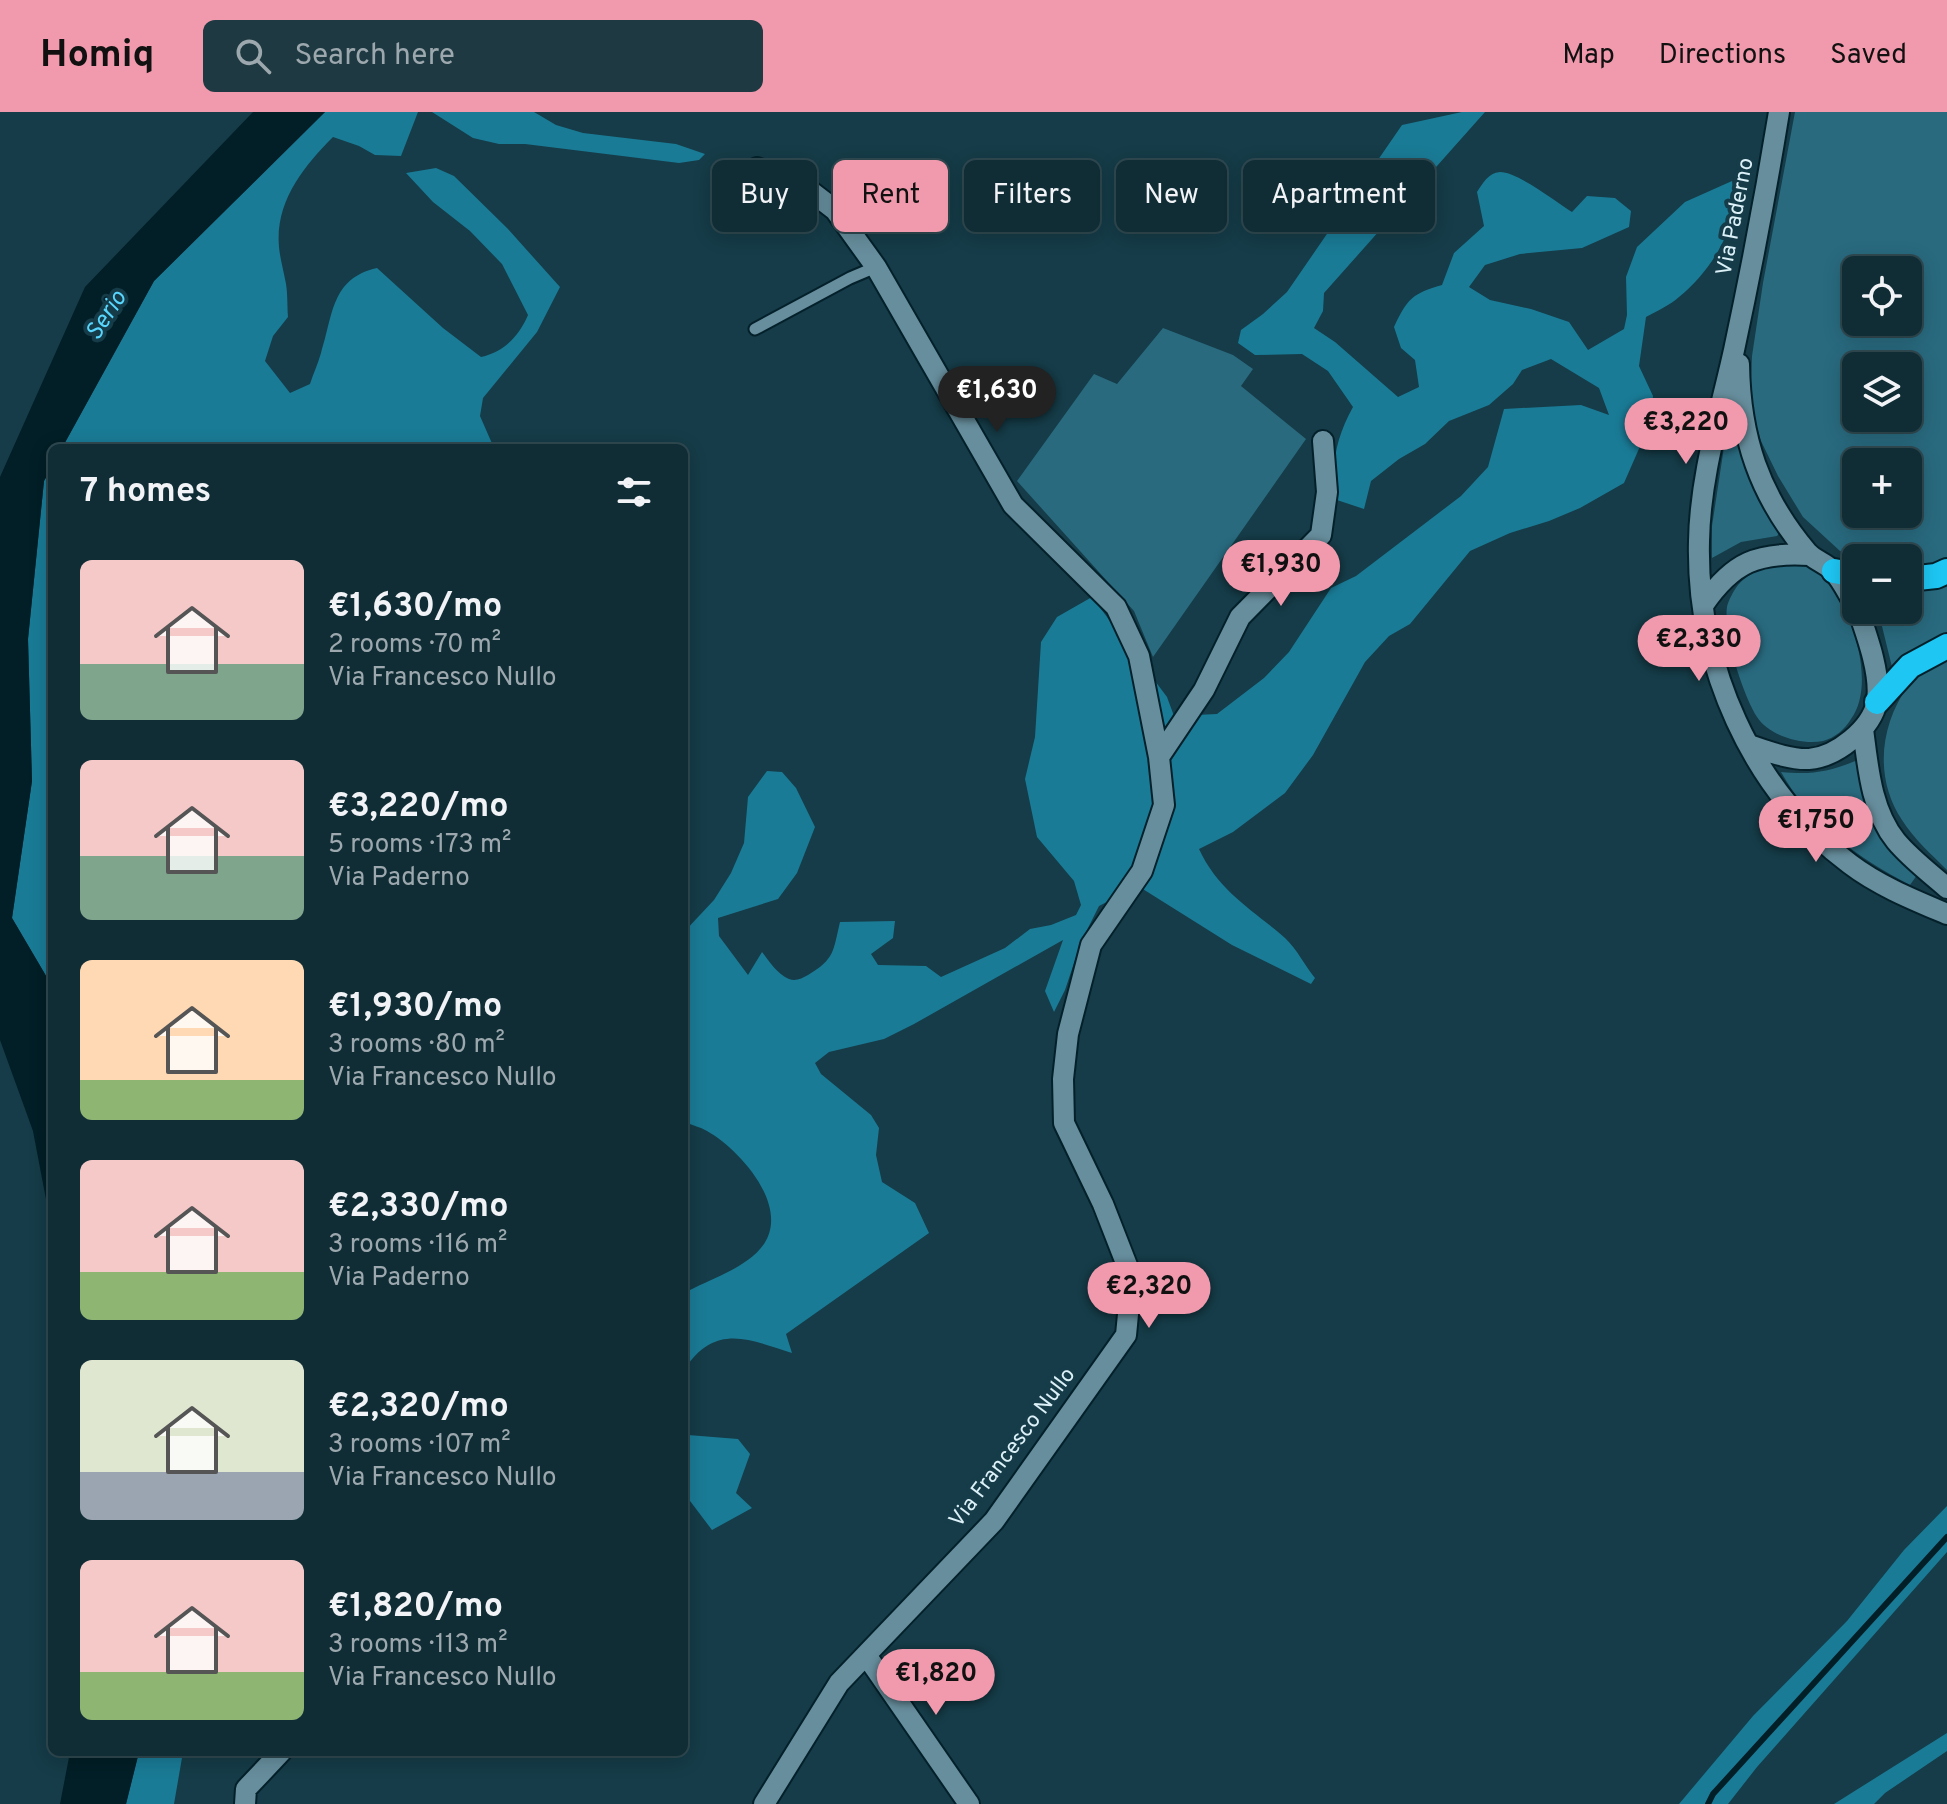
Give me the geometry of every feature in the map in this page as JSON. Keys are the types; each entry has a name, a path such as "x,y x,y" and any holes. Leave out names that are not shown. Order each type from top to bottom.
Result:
{"highway":[{"path":"1922,578 1947,571"},
{"path":"1877,702 1910,666 1947,646"}],"street":[{"name":"Via Paderno","path":"1779,112 1738,332 1706,476 1699,540 1704,604 1713,658 1749,745 1776,791 1806,826 1851,865 1898,893 1947,914"},
{"name":"Via Francesco Nullo","path":"764,1804 839,1683 994,1521 1126,1335 1128,1268 1103,1204 1064,1123 1063,1079 1068,1034 1091,945 1142,871 1164,805 1159,757 1139,656 1116,607 1013,505 876,267 835,210 817,196"},
{"name":"Via Paderno","path":"1738,332 1740,397 1745,435 1755,468 1771,499 1809,555 1842,572"},
{"path":"1159,757 1204,690 1240,617 1321,535 1327,492 1323,441"},
{"path":"1704,604 1732,570 1767,555 1809,555"},
{"name":"Via Paderno","path":"1862,624 1875,667 1877,702"},
{"path":"1749,745 1810,759 1824,756 1863,729 1877,702"},
{"path":"1863,729 1874,798 1884,821 1907,853 1947,888"},
{"path":"866,1655 969,1804"},
{"path":"245,1804 246,1789 277,1756"}],"lane":[{"path":"755,329 876,267"}],"shaded area":[{"path":"325,112 418,112 401,156 375,155 333,137 302,173 286,200 279,247 287,288 288,317 273,336 265,361 290,393 310,384 336,300 342,290 362,273 377,268 443,328 481,357 504,347 520,330 528,315 502,264 470,231 433,202 406,173 436,168 454,176 507,228 560,287 537,332 483,398 480,416 492,444 64,444 154,281"},
{"path":"432,112 534,112 556,125 583,133 676,144 705,154 699,160 679,163 525,144 499,144 473,138"},
{"path":"1462,112 1485,112 1435,168 1435,160 1378,160 1402,125"},
{"path":"1795,112 1947,112 1947,559 1922,565 1922,544 1842,544 1842,552 1803,517 1761,441 1750,405 1752,356"},
{"path":"1496,173 1508,173 1572,212 1587,196 1615,198 1631,211 1629,227 1582,248 1520,254 1485,265 1469,287 1490,300 1569,322 1588,350 1624,329 1627,315 1626,277 1637,247 1685,202 1732,181 1734,197 1728,230 1712,260 1679,297 1646,317 1639,366 1653,396 1652,419 1624,483 1580,508 1470,551 1410,624 1389,636 1365,662 1313,755 1285,793 1233,832 1199,849 1226,888 1293,947 1315,978 1311,984 1232,945 1138,886 1099,906 1081,942 1054,1012 1045,991 1063,940 884,1039 829,1052 815,1063 821,1074 871,1115 879,1128 876,1155 882,1182 915,1203 929,1233 786,1334 792,1353 747,1340 720,1340 696,1355 688,1365 690,1290 749,1259 764,1244 770,1229 771,1212 766,1196 746,1164 720,1139 688,1124 688,928 714,900 731,873 744,843 748,797 767,771 782,772 796,788 815,827 797,873 778,899 718,918 719,936 748,975 762,952 785,977 799,979 828,959 840,922 895,921 893,938 871,954 878,965 926,966 941,977 1005,948 1030,929 1076,915 1081,905 1074,881 1037,837 1025,779 1035,737 1041,642 1057,617 1092,597 1167,697 1174,716 1217,714 1264,678 1289,652 1331,588 1356,576 1461,496 1488,467 1504,409 1581,405 1609,415 1599,388 1551,359 1522,370 1513,384 1489,405 1449,421 1425,444 1371,481 1364,509 1337,500 1334,475 1336,452 1353,407 1328,371 1302,354 1255,355 1238,343 1241,330 1287,292 1328,232 1378,232 1324,293 1323,311 1314,328 1335,342 1398,397 1419,387 1415,360 1401,348 1394,327 1412,298 1442,285 1454,253 1484,226 1477,192 1484,182"},
{"path":"1163,328 1233,355 1253,369 1241,386 1306,439 1153,657 1134,611 1017,481 1094,374 1117,384"},
{"path":"1736,433 1746,467 1777,518 1781,531 1777,536 1741,542 1712,558 1712,526 1726,434"},
{"path":"48,474 48,979 12,918 32,781 28,639 44,481"},
{"path":"1792,561 1820,573 1841,603 1842,624 1851,624 1857,643 1862,685 1859,703 1846,726 1832,738 1823,741 1806,742 1787,738 1762,724 1735,664 1728,632 1727,607 1738,585 1756,571"},
{"path":"1947,579 1947,632 1892,667 1881,624 1922,624 1922,583"},
{"path":"1947,657 1947,870 1912,834 1893,804 1887,787 1884,752 1891,717 1908,686 1919,671"},
{"path":"1858,760 1917,875 1910,885 1837,838 1806,808 1781,772 1820,772"},
{"path":"688,1435 738,1439 750,1454 736,1493 752,1508 712,1530 688,1498"},
{"path":"1947,1506 1947,1552 1728,1804 1679,1804 1753,1716 1847,1621 1904,1550"},
{"path":"1947,1733 1947,1751 1885,1793 1874,1804 1834,1804"},
{"path":"138,1756 182,1756 174,1804 126,1804"}],"water":[{"name":"Serio","path":"253,112 325,112 154,281 64,444 48,444 48,474 44,481 28,639 32,781 12,918 48,979 48,1210 33,1131 0,1040 0,477 85,287"},
{"path":"69,1756 138,1756 126,1804 60,1804"}],"waterway":[{"path":"1708,1804 1713,1794 1947,1537"}]}
